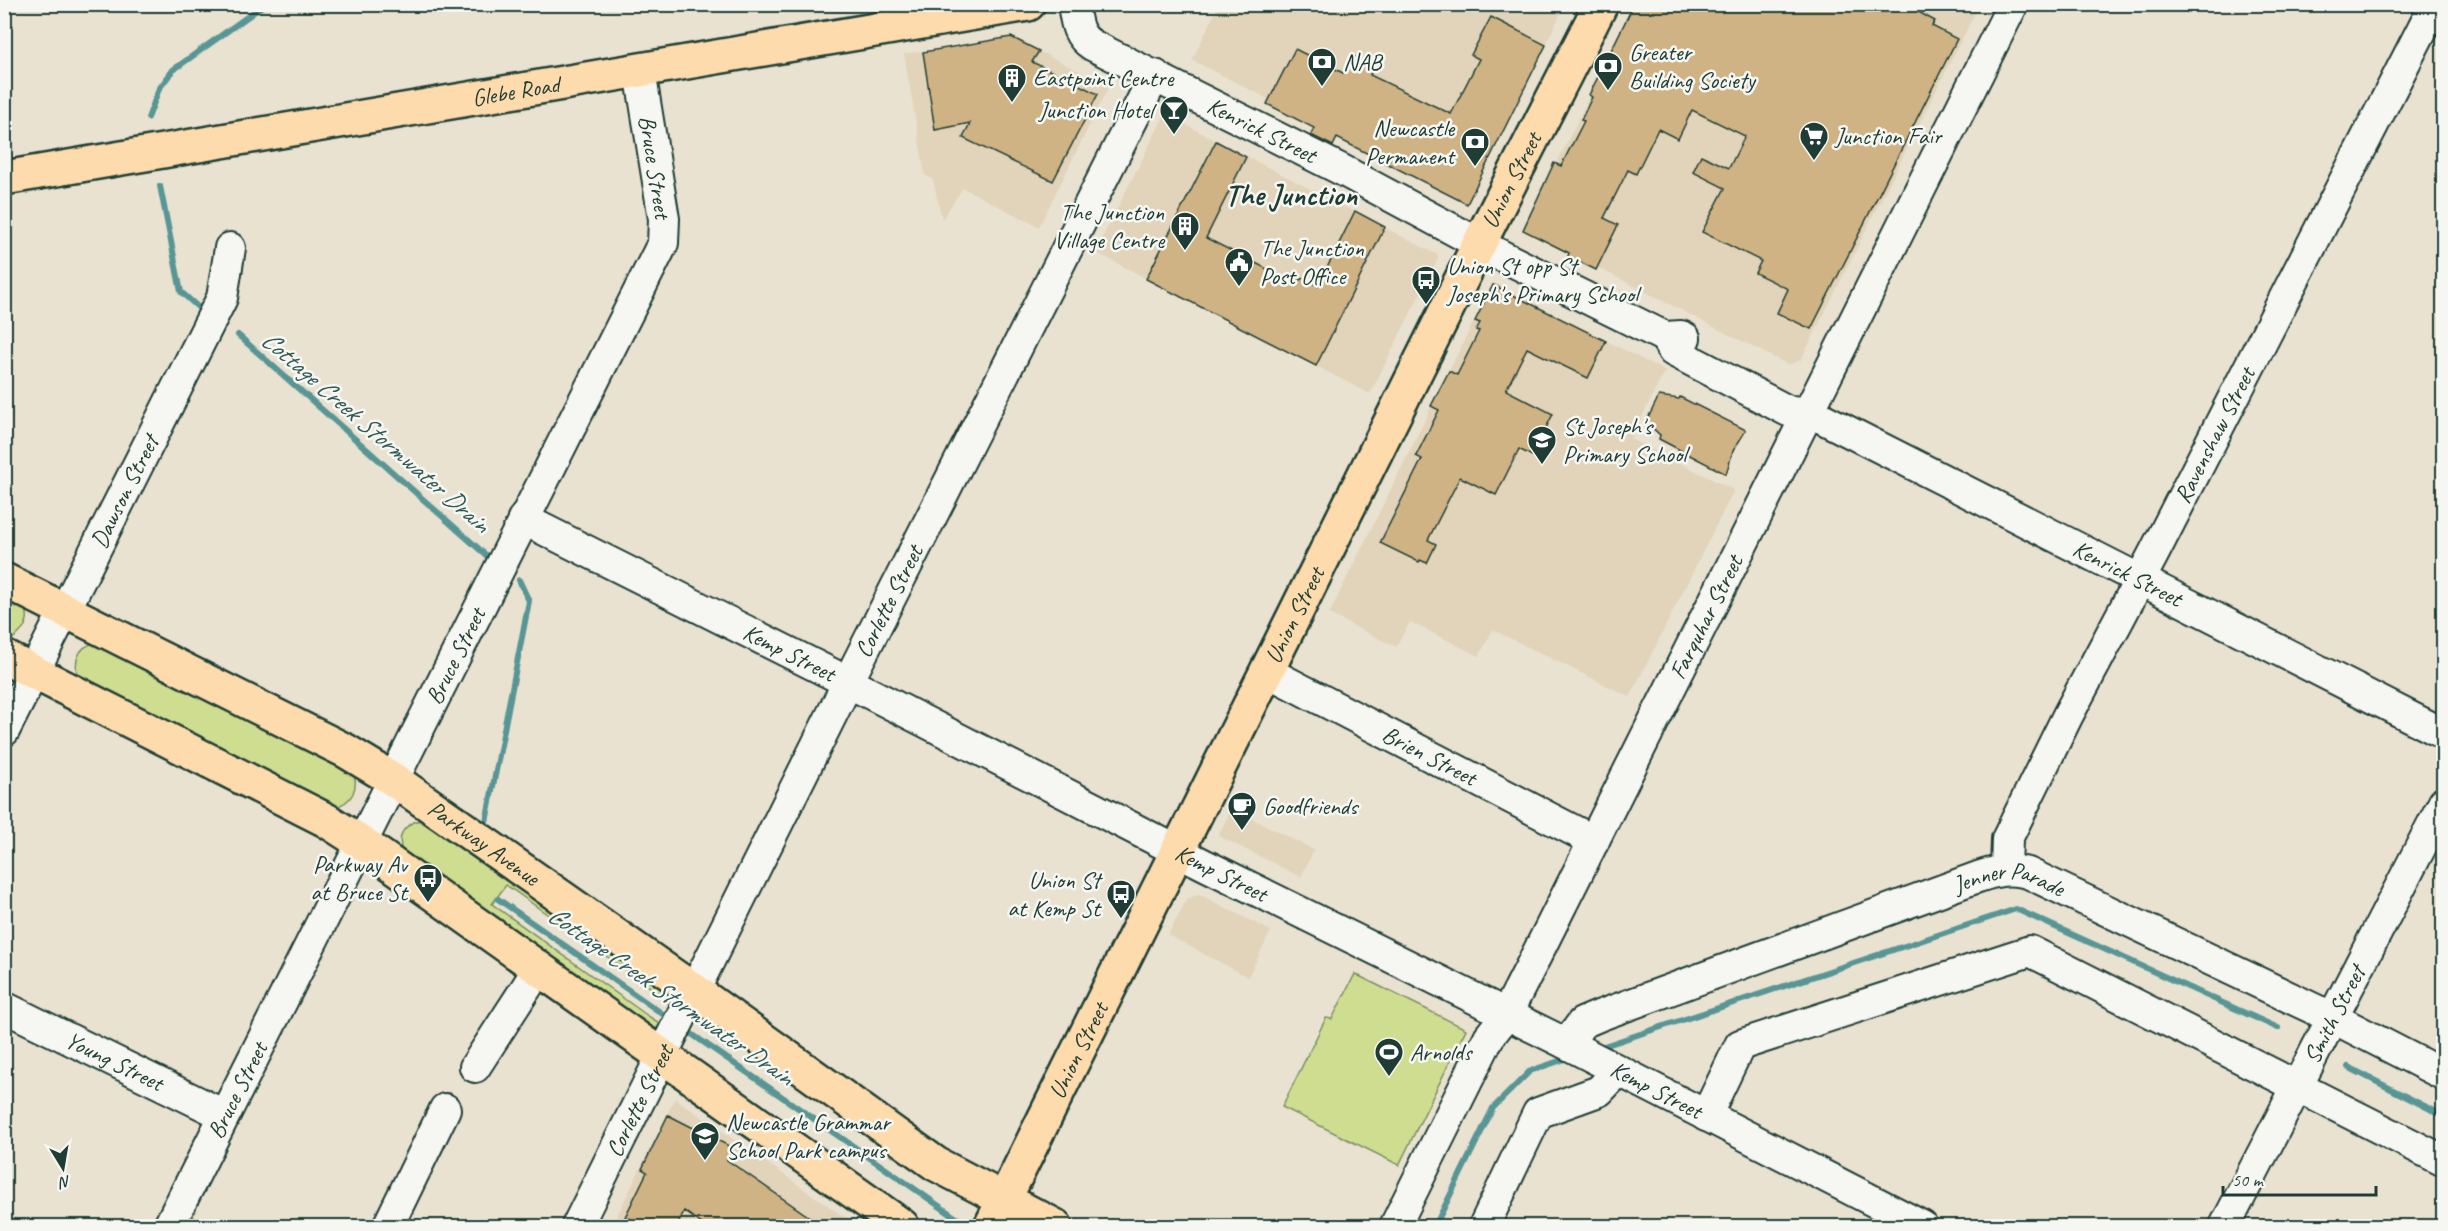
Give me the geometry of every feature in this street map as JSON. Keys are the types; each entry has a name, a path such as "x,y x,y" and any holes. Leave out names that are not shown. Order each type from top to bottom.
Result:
{"main road":[{"name":"Glebe Road","path":"4,178 1028,4"},
{"name":"Union Street","path":"997,1216 1266,671 1601,4"},
{"name":"Parkway Avenue","path":"4,580 345,751 394,780 695,991 936,1164 997,1216 1055,1227"},
{"path":"4,657 326,820 539,968 902,1227"}],"street":[{"name":"Kenrick Street","path":"1072,4 1081,38 1342,171 1479,244 1665,337 1681,336 1797,393 1810,412 2444,734"},
{"name":"Farquhar Street","path":"1395,1227 1488,1037 1506,1015 1594,841 2013,4"},
{"name":"Ravenshaw Street","path":"2006,869 2007,839 2068,716 2141,579 2435,4"},
{"name":"Bruce Street","path":"170,1227 224,1115 663,243 664,219 640,71"},
{"name":"Corlette Street","path":"577,1227 848,682 1155,75"},
{"name":"Dawson Street","path":"4,731 222,298 230,248"},
{"name":"Kemp Street","path":"523,519 1177,850 1572,1046 1922,1227"},
{"name":"Brien Street","path":"1266,671 1594,841"},
{"name":"Smith Street","path":"2225,1227 2444,802"},
{"name":"Jenner Parade","path":"1572,1046 1582,1023 1601,1015 1978,877 2006,869 2028,873 2333,1018 2444,1075"},
{"path":"1706,1116 1740,1045 2030,951 2444,1161"},
{"path":"475,1067 539,968"},
{"name":"Young Street","path":"4,1007 224,1115"},
{"path":"1484,1227 1538,1113 1599,1091 1611,1067"},
{"path":"388,1227 445,1109"}],"shaded area":[{"path":"1219,5 1565,5 1473,193 1460,198 1192,60"},
{"path":"1634,5 1979,5 1801,360 1788,365 1524,230"},
{"path":"1011,37 1109,86 1039,227 963,188 942,219 933,180 925,175 904,54"},
{"path":"1165,114 1438,255 1370,394 1095,252"},
{"name":"St Joseph's Primary School","path":"1493,282 1665,371 1631,439 1734,490 1630,697 1493,630 1479,656 1410,622 1396,647 1329,614"},
{"path":"1232,808 1314,850 1301,877 1218,836"},
{"path":"1199,894 1271,931 1248,977 1168,935 1187,899"},
{"name":"Newcastle Grammar School Park campus","path":"675,1098 857,1226 612,1226"}],"green space":[{"path":"4,593 16,599 25,608 27,619 19,634 4,642"},
{"path":"96,643 353,770 355,788 353,794 345,802 333,807 79,681 76,662 80,652"},
{"path":"428,819 673,986 675,999 670,1005 661,995 506,885 492,904 661,1024 659,1027 653,1029 403,853 400,839 405,828 415,822"},
{"path":"1355,974 1466,1029 1399,1165 1282,1107 1326,1018 1332,1019"}],"building":[{"name":"Junction Fair","path":"1634,4 1904,4 1935,21 1932,26 1957,39 1811,329 1777,313 1788,289 1755,273 1761,261 1702,232 1725,188 1693,172 1701,155 1729,168 1745,136 1692,110 1678,139 1658,129 1636,174 1628,170 1604,218 1618,225 1596,270 1568,256 1569,253 1523,230 1554,163 1561,166 1584,121 1581,120 1592,97 1589,95"},
{"path":"1491,17 1546,45 1467,204 1337,138 1333,146 1311,135 1314,128 1267,104 1295,49 1343,73 1352,55 1374,67 1370,75 1451,114 1479,59 1471,55"},
{"name":"Eastpoint Centre","path":"1011,37 1039,51 1032,62 1098,94 1053,181 963,138 970,123 935,130 923,52"},
{"name":"The Junction Village Centre","path":"1216,141 1246,157 1206,238 1293,282 1305,278 1318,286 1355,211 1385,227 1316,366 1146,279"},
{"path":"1493,285 1606,341 1588,378 1527,348 1506,390 1553,414 1532,456 1519,449 1496,495 1460,477 1428,540 1436,544 1427,563 1420,560 1419,562 1380,543 1422,459 1416,456 1439,410 1431,406 1449,371 1457,375 1479,331 1476,330 1480,323 1475,321"},
{"path":"1659,396 1679,399 1680,397 1746,430 1733,451 1726,474 1659,439 1660,435 1646,422"},
{"name":"Newcastle Grammar School Park campus","path":"668,1115 733,1148 727,1160 824,1227 706,1227 684,1211 677,1227 647,1227 625,1217 647,1172 642,1169"}],"waterway":[{"name":"Cottage Creek Stormwater Drain","path":"148,118 159,89 173,70 265,4"},
{"name":"Cottage Creek Stormwater Drain","path":"160,186 181,292 200,309"},
{"name":"Cottage Creek Stormwater Drain","path":"238,335 487,556"},
{"name":"Cottage Creek Stormwater Drain","path":"486,822 529,601 519,580"},
{"name":"Cottage Creek Stormwater Drain","path":"498,899 670,1019"},
{"path":"1598,1048 2016,909 2278,1028"},
{"name":"Cottage Creek Stormwater Drain","path":"683,1028 968,1226"},
{"path":"1435,1226 1493,1108 1530,1071 1571,1057"},
{"path":"2348,1067 2444,1116"}],"place":[{"name":"NAB","path":"1322,88"},
{"name":"Greater Building Society","path":"1608,92"},
{"name":"Eastpoint Centre","path":"1012,104"},
{"name":"Junction Hotel","path":"1174,136"},
{"name":"Junction Fair","path":"1814,162"},
{"name":"Newcastle Permanent","path":"1475,168"},
{"name":"The Junction Village Centre","path":"1185,252"},
{"name":"The Junction Post Office","path":"1239,288"},
{"name":"Union St opp St Joseph's Primary School","path":"1426,306"},
{"name":"St Joseph's Primary School","path":"1542,466"},
{"name":"Goodfriends","path":"1242,832"},
{"name":"Parkway Av at Bruce St","path":"428,904"},
{"name":"Union St at Kemp St","path":"1121,920"},
{"name":"Arnolds","path":"1389,1078"},
{"name":"Newcastle Grammar School Park campus","path":"705,1162"}],"district":[{"name":"The Junction","path":"1291,195"}]}
